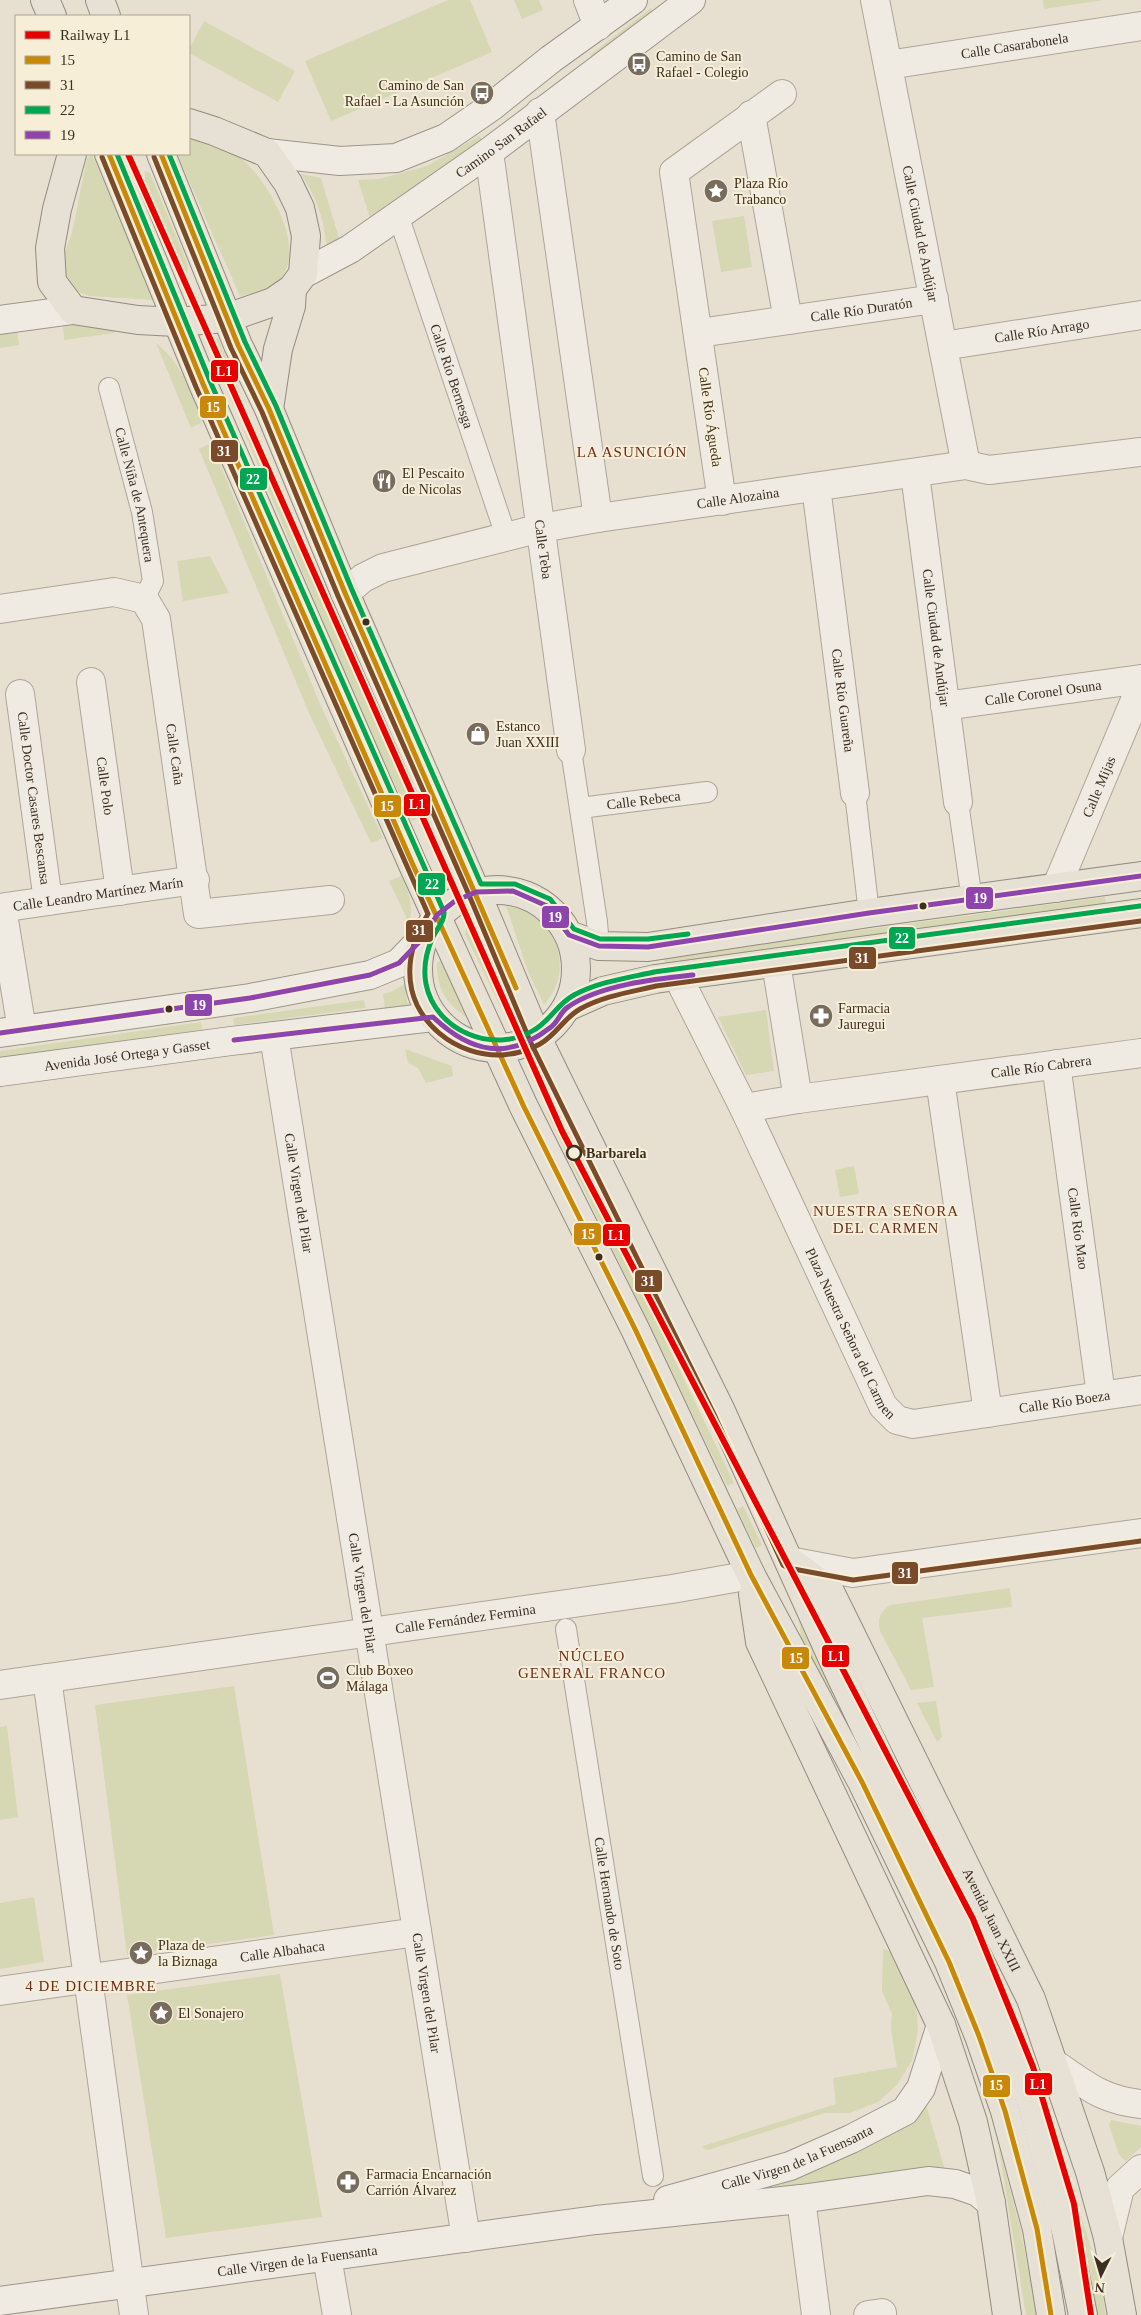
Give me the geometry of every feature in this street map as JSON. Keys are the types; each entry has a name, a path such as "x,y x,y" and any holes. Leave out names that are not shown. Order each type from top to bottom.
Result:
{"main road":[{"path":"45,0 52,15"},
{"path":"100,0 106,15"},
{"path":"190,123 267,153 288,183 300,208 306,236 298,282 278,349 269,409"},
{"path":"72,155 57,209 50,248 52,282 73,310 138,320 176,322 227,318 273,302 298,282"},
{"path":"109,155 176,322 430,926 498,1049 524,1107 634,1329 751,1575 862,1782 949,1962 975,2026 1005,2111 1037,2229 1052,2315"},
{"name":"Avenida Juan XXIII","path":"161,155 227,318 269,409 345,593 454,846 476,892 537,1038 720,1409 837,1668 970,1948 1004,2028 1031,2101 1066,2231 1082,2315"},
{"path":"569,935 599,946 648,947 869,913 1141,876"},
{"path":"513,891 546,906 569,935 575,953 577,971 574,990 567,1007 554,1025 537,1038 518,1046 498,1049 473,1045 451,1034 432,1017 422,998 417,978 417,957 430,926 455,901 476,892 513,891"},
{"path":"567,1007 603,991 655,979 1141,913"},
{"path":"751,1575 790,1561"},
{"name":"Avenida Juan XXIII","path":"790,1561 829,1590 1031,1999 1090,2172 1108,2238 1122,2315"},
{"path":"751,1575 760,1642 941,2025 973,2122 991,2203 1007,2315"}],"street":[{"path":"588,0 598,26"},
{"path":"267,153 340,161 396,158 446,138 491,108 551,59 633,0"},
{"name":"Camino San Rafael","path":"298,282 350,249 489,152 691,0"},
{"name":"Calle Ciudad de Andújar","path":"874,0 944,346 966,465"},
{"name":"Calle Casarabonela","path":"888,65 1141,26"},
{"path":"751,115 788,320 699,333 674,172 751,115 782,94"},
{"path":"540,112 598,518"},
{"name":"Calle Teba","path":"489,152 571,750 598,922 599,946"},
{"name":"Calle Río Bernesga","path":"398,215 506,536"},
{"name":"Calle Río Duratón","path":"788,320 934,299"},
{"path":"0,320 73,310"},
{"name":"Calle Río Arrago","path":"944,346 1141,315"},
{"name":"Calle Río Águeda","path":"699,333 722,501"},
{"name":"Calle Niña de Antequera","path":"109,388 144,520 153,581 144,599"},
{"name":"Calle Alozaina","path":"345,593 363,578 384,568 541,528 598,518 915,474 966,465 989,470 1141,452"},
{"name":"Calle Ciudad de Andújar","path":"915,474 958,802"},
{"name":"Calle Río Guareña","path":"816,487 869,913"},
{"path":"0,606 114,592 144,599"},
{"name":"Calle Caña","path":"144,599 156,619 195,880 198,914 330,900"},
{"name":"Calle Coronel Osuna","path":"945,706 1141,680"},
{"name":"Calle Polo","path":"91,682 120,891"},
{"name":"Calle Mijas","path":"1056,888 1141,686"},
{"name":"Calle Doctor Casares Bescansa","path":"20,694 48,901"},
{"name":"Calle Rebeca","path":"580,808 707,792"},
{"path":"958,802 972,900"},
{"name":"Calle Leandro Martínez Marín","path":"1,908 195,880"},
{"path":"1,908 11,1032 250,998 370,975 399,963 430,926"},
{"path":"776,963 798,1098"},
{"name":"Plaza Nuestra Señora del Carmen","path":"678,977 744,1108 883,1406 897,1420 913,1424 988,1413"},
{"name":"Avenida José Ortega y Gasset","path":"0,1072 432,1017"},
{"name":"Calle Virgen del Pilar","path":"274,1036 466,2238"},
{"name":"Calle Río Cabrera","path":"940,1080 1141,1053"},
{"name":"Calle Río Mao","path":"1056,1064 1101,1395"},
{"path":"744,1108 798,1098 940,1080 988,1413"},
{"name":"Calle Río Boeza","path":"988,1413 1141,1390"},
{"path":"790,1561 853,1573 1141,1532"},
{"name":"Calle Fernández Fermina","path":"0,1685 672,1589 751,1575"},
{"name":"Calle Hernando de Soto","path":"566,1630 653,2176"},
{"path":"47,1678 134,2315"},
{"name":"Calle Albahaca","path":"0,1991 417,1932"},
{"name":"Calle Virgen de la Fuensanta","path":"596,2220 790,2166 851,2139 905,2111 921,2088 941,2025"},
{"path":"1053,2063 1101,2095 1119,2102 1141,2104"},
{"path":"1108,2238 1120,2188 1141,2169"},
{"name":"Calle Virgen de la Fuensanta","path":"0,2301 596,2220 801,2199 928,2181 955,2184 978,2192 991,2203"},
{"path":"801,2199 816,2315"},
{"path":"326,2257 337,2315"},
{"path":"868,2315 882,2313 882,2315"}],"green space":[{"path":"448,0 470,0 492,52 331,121 305,61"},
{"path":"514,0 539,0 543,10 522,19"},
{"path":"1043,0 1104,0 1044,9"},
{"path":"651,8 653,11 593,58 590,55"},
{"path":"204,21 295,71 278,102 190,54 190,47"},
{"path":"479,136 483,140 370,218 358,180 379,179 427,166"},
{"path":"190,137 218,145 244,161 265,186 284,222 289,258 284,274 268,288 240,296 177,155 190,155"},
{"path":"92,155 154,300 90,296 76,291 68,281 64,271 63,257 72,233 87,158"},
{"path":"145,171 150,173 188,265 186,281 182,281 145,191"},
{"path":"301,174 321,178 339,238 329,246 326,243 318,207 311,190"},
{"path":"744,216 752,267 721,272 712,221"},
{"path":"63,325 115,327 114,333 64,340"},
{"path":"17,330 19,345 0,348 0,333"},
{"path":"218,338 245,404 234,407 206,340"},
{"path":"156,343 173,360 185,379 202,422 191,428"},
{"path":"254,424 418,818 412,821 362,715 243,429"},
{"path":"211,443 321,706 383,838 371,843 309,713 199,449"},
{"path":"210,556 229,593 183,601 177,561"},
{"path":"401,876 410,899 409,923 389,881"},
{"path":"1105,897 1106,905 665,965 664,957"},
{"path":"506,906 523,910 537,919 547,929 554,941 560,966 558,979 553,993 544,1005 529,974"},
{"path":"467,923 502,997 501,1008 465,934"},
{"path":"441,961 469,1019 455,1008 444,995 438,981 437,972 437,962"},
{"path":"405,984 407,1002 414,1010 385,1009 383,994"},
{"path":"364,1000 365,1008 234,1025 233,1018"},
{"path":"766,1010 774,1071 746,1075 718,1017"},
{"path":"201,1022 202,1030 0,1059 0,1051"},
{"path":"405,1049 452,1066 453,1076 426,1083 418,1068 408,1063"},
{"path":"553,1107 734,1483 727,1486 546,1111"},
{"path":"854,1166 859,1194 840,1197 835,1170"},
{"path":"743,1506 762,1545 756,1548 737,1509"},
{"path":"1010,1588 1012,1607 922,1618 934,1687 911,1690 880,1631 879,1619 884,1610 890,1605"},
{"path":"799,1621 833,1692 831,1694 801,1637"},
{"path":"234,1686 274,1935 127,1955 95,1705"},
{"path":"936,1701 942,1737 937,1742 917,1703"},
{"path":"7,1726 18,1817 0,1820 0,1727"},
{"path":"34,1897 44,1962 0,1969 0,1903"},
{"path":"883,1949 889,1951 915,2002 917,2015 918,2031 912,2061 896,2086 878,2102 850,2113 825,2113 708,2150 704,2149 703,2146 836,2104 833,2078 897,2067 891,2029 892,2014 882,1991"},
{"path":"280,1974 322,2217 166,2238 127,1995"},
{"path":"925,2101 945,2170 654,2208"},
{"path":"1111,2120 1141,2126 1141,2147 1126,2161 1119,2155 1109,2125"},
{"path":"998,2144 1020,2227 1037,2315 1026,2315"},
{"path":"1077,2203 1097,2267 1106,2315 1094,2315"}],"rail line":[{"name":"L1","path":"128,155 562,1131 973,1919 1033,2067 1074,2204 1091,2315"}],"transit line":[{"name":"15","path":"109,155 203,384 413,865 524,1107 635,1329 751,1575 862,1782 949,1962 979,2036 1005,2111 1037,2229 1051,2315"},
{"name":"22","path":"117,155 210,381 444,912 443,919 433,936 428,950 425,978 432,1000 441,1015 454,1026 468,1034 485,1039 502,1040 518,1037 534,1030 574,995 603,984 633,976 1140,906"},
{"name":"15","path":"161,155 238,345 269,409 345,593 516,988"},
{"name":"22","path":"169,155 245,342 276,406 352,590 481,884 515,884 550,899 574,929 600,939 648,939 688,934"},
{"name":"31","path":"102,157 196,387 428,914 413,946 410,982 417,1005 439,1033 454,1043 470,1050 487,1054 505,1055 523,1051 540,1044 580,1009 617,995 656,986 1141,921"},
{"name":"31","path":"154,157 231,348 262,412 338,596 469,895 530,1041 713,1412 783,1565 788,1568 853,1580 1141,1541"},
{"name":"19","path":"0,1033 250,998 370,975 399,963 423,938 437,915 455,901 476,892 513,891 547,906 569,935 599,946 648,947 869,913 1141,876"},
{"name":"19","path":"234,1040 433,1017 461,1039 490,1048 505,1048 520,1045 535,1038 553,1025 566,1009 581,999 595,993 628,984 693,975"}],"place":[{"name":"Camino de San Rafael - Colegio","path":"639,64"},
{"name":"Camino de San Rafael - La Asunción","path":"482,93"},
{"name":"Plaza Río Trabanco","path":"716,191"},
{"name":"El Pescaito de Nicolas","path":"384,481"},
{"name":"Estanco Juan XXIII","path":"478,734"},
{"name":"Farmacia Jauregui","path":"821,1016"},
{"name":"Barbarela","path":"574,1153"},
{"name":"Club Boxeo Málaga","path":"328,1678"},
{"name":"Plaza de la Biznaga","path":"141,1953"},
{"name":"El Sonajero","path":"161,2013"},
{"name":"Farmacia Encarnación Carrión Álvarez","path":"348,2182"}],"district":[{"name":"LA ASUNCIÓN","path":"632,452"},
{"name":"NUESTRA SEÑORA DEL CARMEN","path":"886,1220"},
{"name":"NÚCLEO GENERAL FRANCO","path":"592,1664"},
{"name":"4 DE DICIEMBRE","path":"91,1986"}]}
